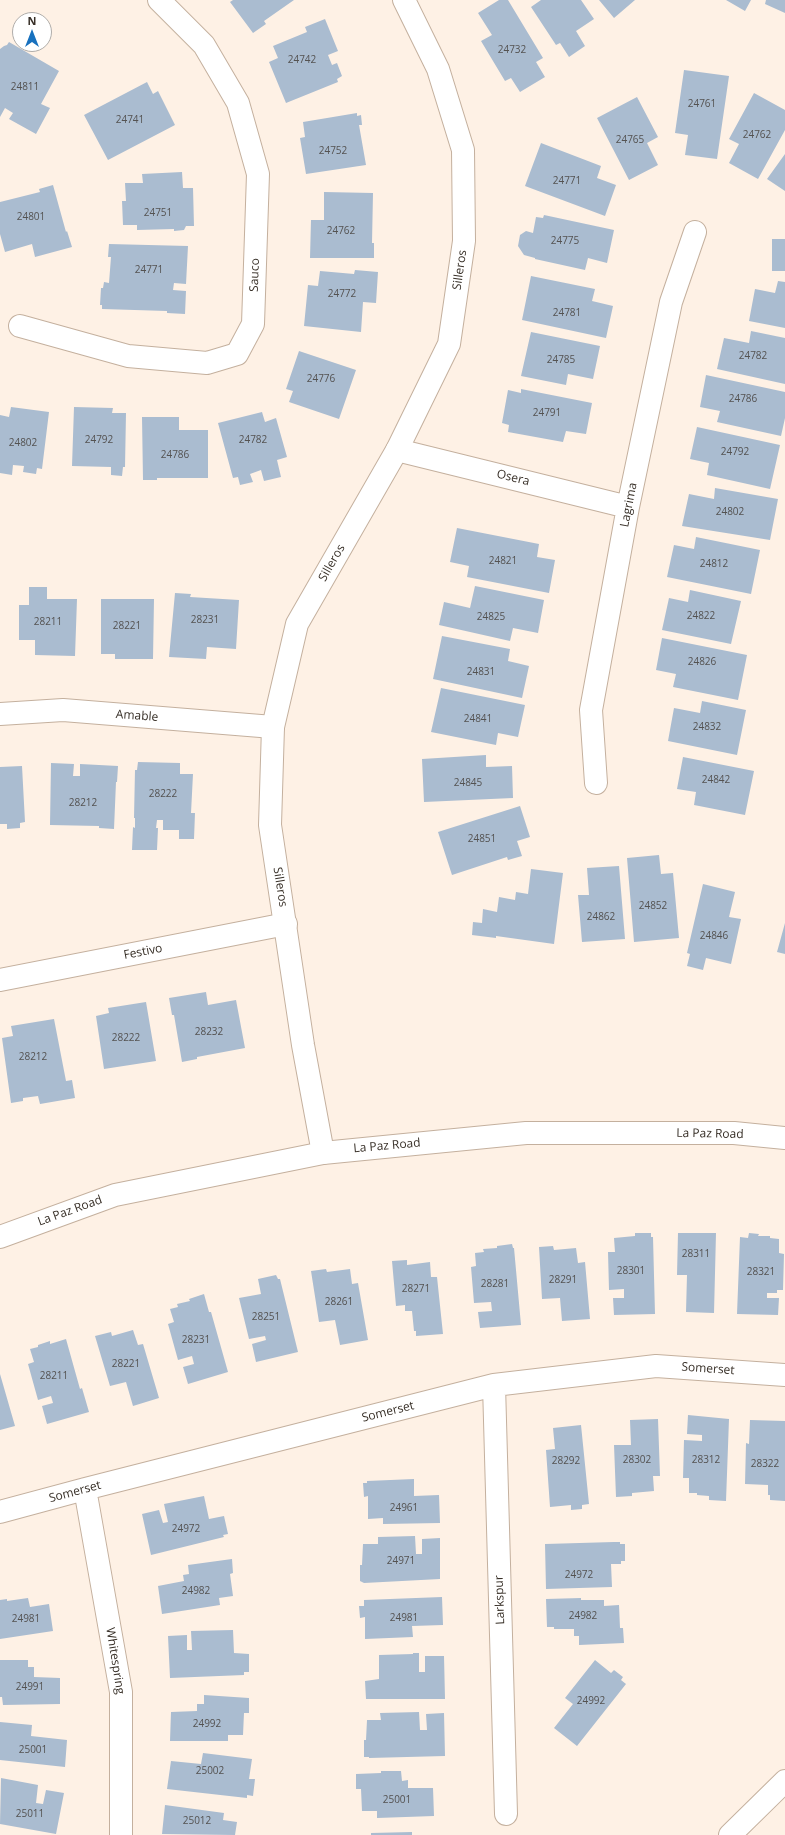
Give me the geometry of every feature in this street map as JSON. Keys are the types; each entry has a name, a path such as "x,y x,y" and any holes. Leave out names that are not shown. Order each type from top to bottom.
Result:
{"street":[{"name":"Sauco","path":"20,326 128,356 207,363 237,354 253,324 258,174 238,103 204,45 159,0"},
{"name":"Silleros","path":"323,1153 303,1045 270,825 274,726 297,624 397,450 449,344 464,241 463,150 438,69 404,0"},
{"name":"Lagrima","path":"596,783 591,710 628,507 671,302 695,232"},
{"name":"Osera","path":"397,450 628,507"},
{"name":"Amable","path":"0,714 62,710 274,726"},
{"name":"Festivo","path":"0,980 286,924"},
{"name":"La Paz Road","path":"0,1237 115,1195 323,1153 526,1133 734,1133 785,1138"},
{"name":"Somerset","path":"0,1512 494,1385 656,1366 785,1375"},
{"name":"Larkspur","path":"494,1385 506,1814"},
{"name":"Whitespring","path":"85,1489 121,1692 121,1835"},
{"path":"730,1835 785,1781"}],"building":[{"path":"233,0 294,0 264,21 266,24 253,33 230,2"},
{"path":"499,0 508,0 543,58 536,62 545,77 520,92 511,78 505,81 481,41 492,35 478,13"},
{"path":"541,0 581,0 594,19 576,31 585,46 569,57 560,43 556,45 531,7"},
{"path":"599,0 635,0 614,18"},
{"path":"726,0 751,0 745,11"},
{"path":"766,0 785,0 785,13 765,4"},
{"path":"325,19 338,51 328,55 332,65 337,63 342,76 337,79 338,82 286,103 269,62 278,58 273,46 307,32 305,27"},
{"path":"9,42 12,44 12,52 26,52 59,71 41,104 50,108 36,134 9,119 13,113 5,108 0,117 0,49"},
{"path":"684,70 729,76 717,159 685,155 688,135 675,133"},
{"path":"147,82 153,94 158,91 175,125 108,160 84,115"},
{"path":"754,93 785,110 785,130 758,179 729,163 739,144 729,139"},
{"path":"637,97 658,137 647,143 658,165 629,180 597,118"},
{"path":"357,113 357,116 361,115 362,125 359,125 366,165 306,174 300,138 305,137 303,122"},
{"path":"541,143 601,166 597,178 616,185 605,216 525,186"},
{"path":"785,154 785,191 767,179"},
{"path":"182,172 183,188 193,188 194,226 186,226 184,230 174,231 174,229 137,230 137,225 123,225 122,201 126,201 125,183 143,183 142,174"},
{"path":"53,185 66,232 67,231 72,247 35,257 32,244 5,252 0,234 0,202 40,192 39,189"},
{"path":"324,192 373,193 372,243 374,243 374,258 310,258 311,220 324,220"},
{"path":"544,215 614,230 607,263 588,258 585,270 535,259 524,255 518,246 520,235 526,231 533,233 536,217 543,218"},
{"path":"772,239 785,239 785,271 772,271"},
{"path":"109,244 188,246 186,284 174,283 173,290 186,291 185,314 167,313 167,311 102,309 102,305 100,305 101,288 103,288 104,282 109,283 111,257 108,257"},
{"path":"355,270 378,272 376,303 363,302 361,332 304,326 308,285 318,286 320,271 354,274"},
{"path":"531,276 595,289 592,301 613,306 606,338 522,320"},
{"path":"778,281 785,282 785,328 749,321 755,289 775,293"},
{"path":"751,331 785,338 785,384 717,369 724,338 749,343"},
{"path":"531,332 600,346 593,379 568,374 566,385 521,376"},
{"path":"299,351 356,370 339,419 289,402 293,391 286,389"},
{"path":"706,375 785,392 785,418 781,436 717,422 720,411 700,407"},
{"path":"521,389 592,403 586,434 566,431 563,442 508,432 509,425 502,423 508,390 521,393"},
{"path":"11,407 49,412 42,469 37,468 36,474 23,472 24,466 13,465 12,475 0,473 0,415 9,417"},
{"path":"74,407 113,408 112,413 126,413 125,467 123,467 122,476 111,475 111,467 72,466"},
{"path":"262,412 265,422 276,418 287,457 277,460 281,477 264,481 261,470 250,474 253,482 240,485 238,477 233,478 218,423"},
{"path":"142,417 179,417 179,430 208,430 208,478 157,478 157,480 143,480"},
{"path":"697,427 780,445 770,489 707,475 709,463 690,459"},
{"path":"715,488 778,499 770,540 682,526 689,494 714,499"},
{"path":"457,528 539,544 537,557 555,560 549,593 467,577 469,566 450,562"},
{"path":"696,537 760,550 751,594 667,577 674,545 694,549"},
{"path":"475,586 544,600 538,633 513,628 510,641 439,625 444,602 470,608"},
{"path":"29,587 47,587 47,599 77,599 75,656 35,655 35,640 19,640 19,605 29,605"},
{"path":"690,590 741,601 731,644 662,630 669,598 688,602"},
{"path":"175,593 191,594 190,597 239,600 236,649 207,647 206,659 169,657"},
{"path":"101,599 154,599 153,659 115,659 115,654 101,654"},
{"path":"442,636 510,649 508,661 529,666 522,698 433,679"},
{"path":"662,638 747,655 738,700 673,687 676,674 656,670"},
{"path":"441,688 525,705 518,737 498,733 496,745 431,732"},
{"path":"702,701 746,710 737,755 668,741 674,708 700,713"},
{"path":"486,755 486,767 512,766 513,798 424,802 422,759"},
{"path":"683,757 754,771 745,815 694,805 696,792 677,789"},
{"path":"138,762 180,763 180,774 193,774 191,813 195,813 194,839 179,839 179,830 163,830 163,820 157,820 157,850 132,850 133,827 135,828 135,770 137,770"},
{"path":"51,763 74,764 73,776 80,776 80,764 118,766 114,829 99,828 99,826 50,825"},
{"path":"22,766 25,822 20,823 20,828 7,829 7,824 0,824 0,767"},
{"path":"520,806 530,837 517,841 522,856 508,860 507,857 452,875 438,832"},
{"path":"659,855 661,874 673,873 679,938 634,942 627,858"},
{"path":"619,866 625,939 582,942 578,895 589,895 587,868"},
{"path":"531,869 563,873 554,944 496,936 496,938 472,935 473,922 482,923 483,909 497,912 499,897 515,900 516,892 528,894"},
{"path":"703,884 735,892 729,917 741,919 731,964 706,958 703,970 687,966 690,954 687,953"},
{"path":"785,923 785,954 777,952"},
{"path":"206,992 208,1005 236,1000 245,1048 197,1057 197,1059 182,1062 174,1015 172,1015 169,998"},
{"path":"146,1002 156,1061 104,1069 96,1016 109,1013 108,1008"},
{"path":"54,1019 66,1081 72,1080 75,1098 40,1104 38,1096 23,1098 23,1101 11,1103 2,1038 13,1036 11,1026"},
{"path":"635,1233 651,1233 651,1237 653,1237 655,1314 614,1315 613,1298 624,1298 624,1289 609,1290 608,1252 615,1252 614,1238 635,1236"},
{"path":"678,1233 716,1233 714,1313 686,1312 687,1275 677,1275"},
{"path":"749,1233 779,1239 779,1253 784,1254 783,1290 777,1290 777,1293 767,1293 767,1298 779,1298 778,1315 737,1314 740,1237 748,1238"},
{"path":"512,1244 514,1248 521,1325 480,1328 478,1312 492,1311 491,1302 474,1303 471,1267 476,1266 475,1253 484,1252 483,1249 497,1248 497,1246"},
{"path":"553,1246 554,1250 576,1248 578,1263 585,1262 590,1319 562,1321 560,1298 542,1299 539,1247"},
{"path":"407,1260 407,1265 430,1262 431,1277 437,1277 443,1334 416,1336 412,1311 405,1311 405,1305 396,1306 392,1261"},
{"path":"326,1269 327,1272 350,1269 352,1284 358,1283 368,1340 340,1345 335,1320 319,1322 311,1271"},
{"path":"276,1275 278,1279 280,1279 298,1352 256,1362 252,1344 266,1340 265,1336 249,1339 239,1298 261,1294 258,1279"},
{"path":"204,1294 209,1312 211,1312 228,1372 188,1384 183,1367 194,1364 192,1356 178,1360 168,1324 174,1322 170,1309 178,1307 177,1304 190,1301 189,1299"},
{"path":"133,1330 138,1345 143,1344 159,1398 133,1406 126,1382 110,1386 95,1336 111,1332 112,1336"},
{"path":"66,1339 80,1389 82,1388 89,1412 47,1424 42,1406 53,1403 51,1396 38,1400 28,1364 34,1362 30,1349 50,1341 50,1344"},
{"path":"0,1374 15,1426 0,1430"},
{"path":"688,1415 729,1419 726,1501 709,1500 709,1496 689,1493 689,1478 683,1478 684,1440 702,1441 702,1435 687,1434"},
{"path":"658,1419 660,1476 653,1476 654,1491 632,1493 632,1496 616,1497 614,1445 631,1445 630,1420"},
{"path":"750,1420 785,1421 785,1501 770,1500 770,1495 768,1495 768,1485 745,1484 746,1443 749,1444"},
{"path":"581,1425 589,1504 582,1505 582,1509 571,1510 571,1505 550,1507 546,1450 555,1449 553,1428"},
{"path":"414,1479 414,1496 439,1495 440,1523 383,1524 383,1518 368,1519 368,1496 364,1497 363,1483 367,1483 367,1481"},
{"path":"204,1496 209,1519 224,1516 228,1534 223,1535 224,1537 151,1555 142,1514 159,1510 163,1523 168,1522 164,1504"},
{"path":"415,1536 416,1554 422,1554 422,1539 440,1538 440,1579 364,1583 360,1581 360,1565 362,1565 363,1544 378,1544 378,1537"},
{"path":"620,1542 620,1544 625,1544 625,1561 621,1561 621,1564 611,1564 612,1587 546,1589 545,1544"},
{"path":"232,1559 233,1573 230,1574 233,1596 219,1598 220,1605 162,1614 158,1586 184,1581 183,1575 189,1574 188,1565"},
{"path":"442,1597 443,1625 412,1626 413,1637 365,1639 365,1617 360,1618 359,1606 364,1606 364,1600"},
{"path":"28,1598 30,1607 49,1604 53,1631 0,1639 0,1600 7,1599 7,1601"},
{"path":"581,1598 581,1600 604,1600 604,1606 619,1605 620,1628 623,1628 624,1643 579,1645 579,1636 574,1636 574,1629 554,1629 554,1627 547,1627 546,1599"},
{"path":"233,1630 234,1653 249,1654 249,1672 244,1672 244,1675 170,1678 168,1636 187,1635 187,1650 192,1650 191,1631"},
{"path":"419,1653 419,1672 425,1672 425,1656 444,1656 445,1699 366,1699 365,1681 379,1679 379,1655"},
{"path":"0,1660 28,1660 28,1667 34,1667 34,1677 60,1678 60,1704 3,1705 2,1697 0,1697"},
{"path":"595,1660 611,1673 614,1670 623,1677 621,1680 626,1684 577,1746 554,1728 573,1704 565,1698"},
{"path":"204,1695 249,1698 249,1713 244,1713 243,1735 228,1735 228,1741 170,1741 171,1712 197,1711 197,1704 204,1704"},
{"path":"419,1712 420,1730 427,1730 426,1714 444,1713 445,1756 364,1757 364,1740 366,1740 367,1720 381,1720 380,1713"},
{"path":"0,1722 32,1725 31,1736 67,1740 65,1767 0,1760"},
{"path":"203,1753 252,1759 249,1779 255,1779 253,1796 247,1795 247,1798 167,1789 171,1761 201,1764"},
{"path":"381,1771 401,1771 402,1781 408,1780 408,1788 433,1788 434,1816 377,1818 377,1811 362,1811 361,1789 356,1789 356,1774 381,1773"},
{"path":"1,1778 38,1785 36,1803 43,1804 46,1790 64,1793 56,1834 0,1824"},
{"path":"165,1805 224,1813 223,1820 237,1822 235,1835 162,1834"},
{"path":"412,1832 412,1835 371,1835 371,1833"}]}
